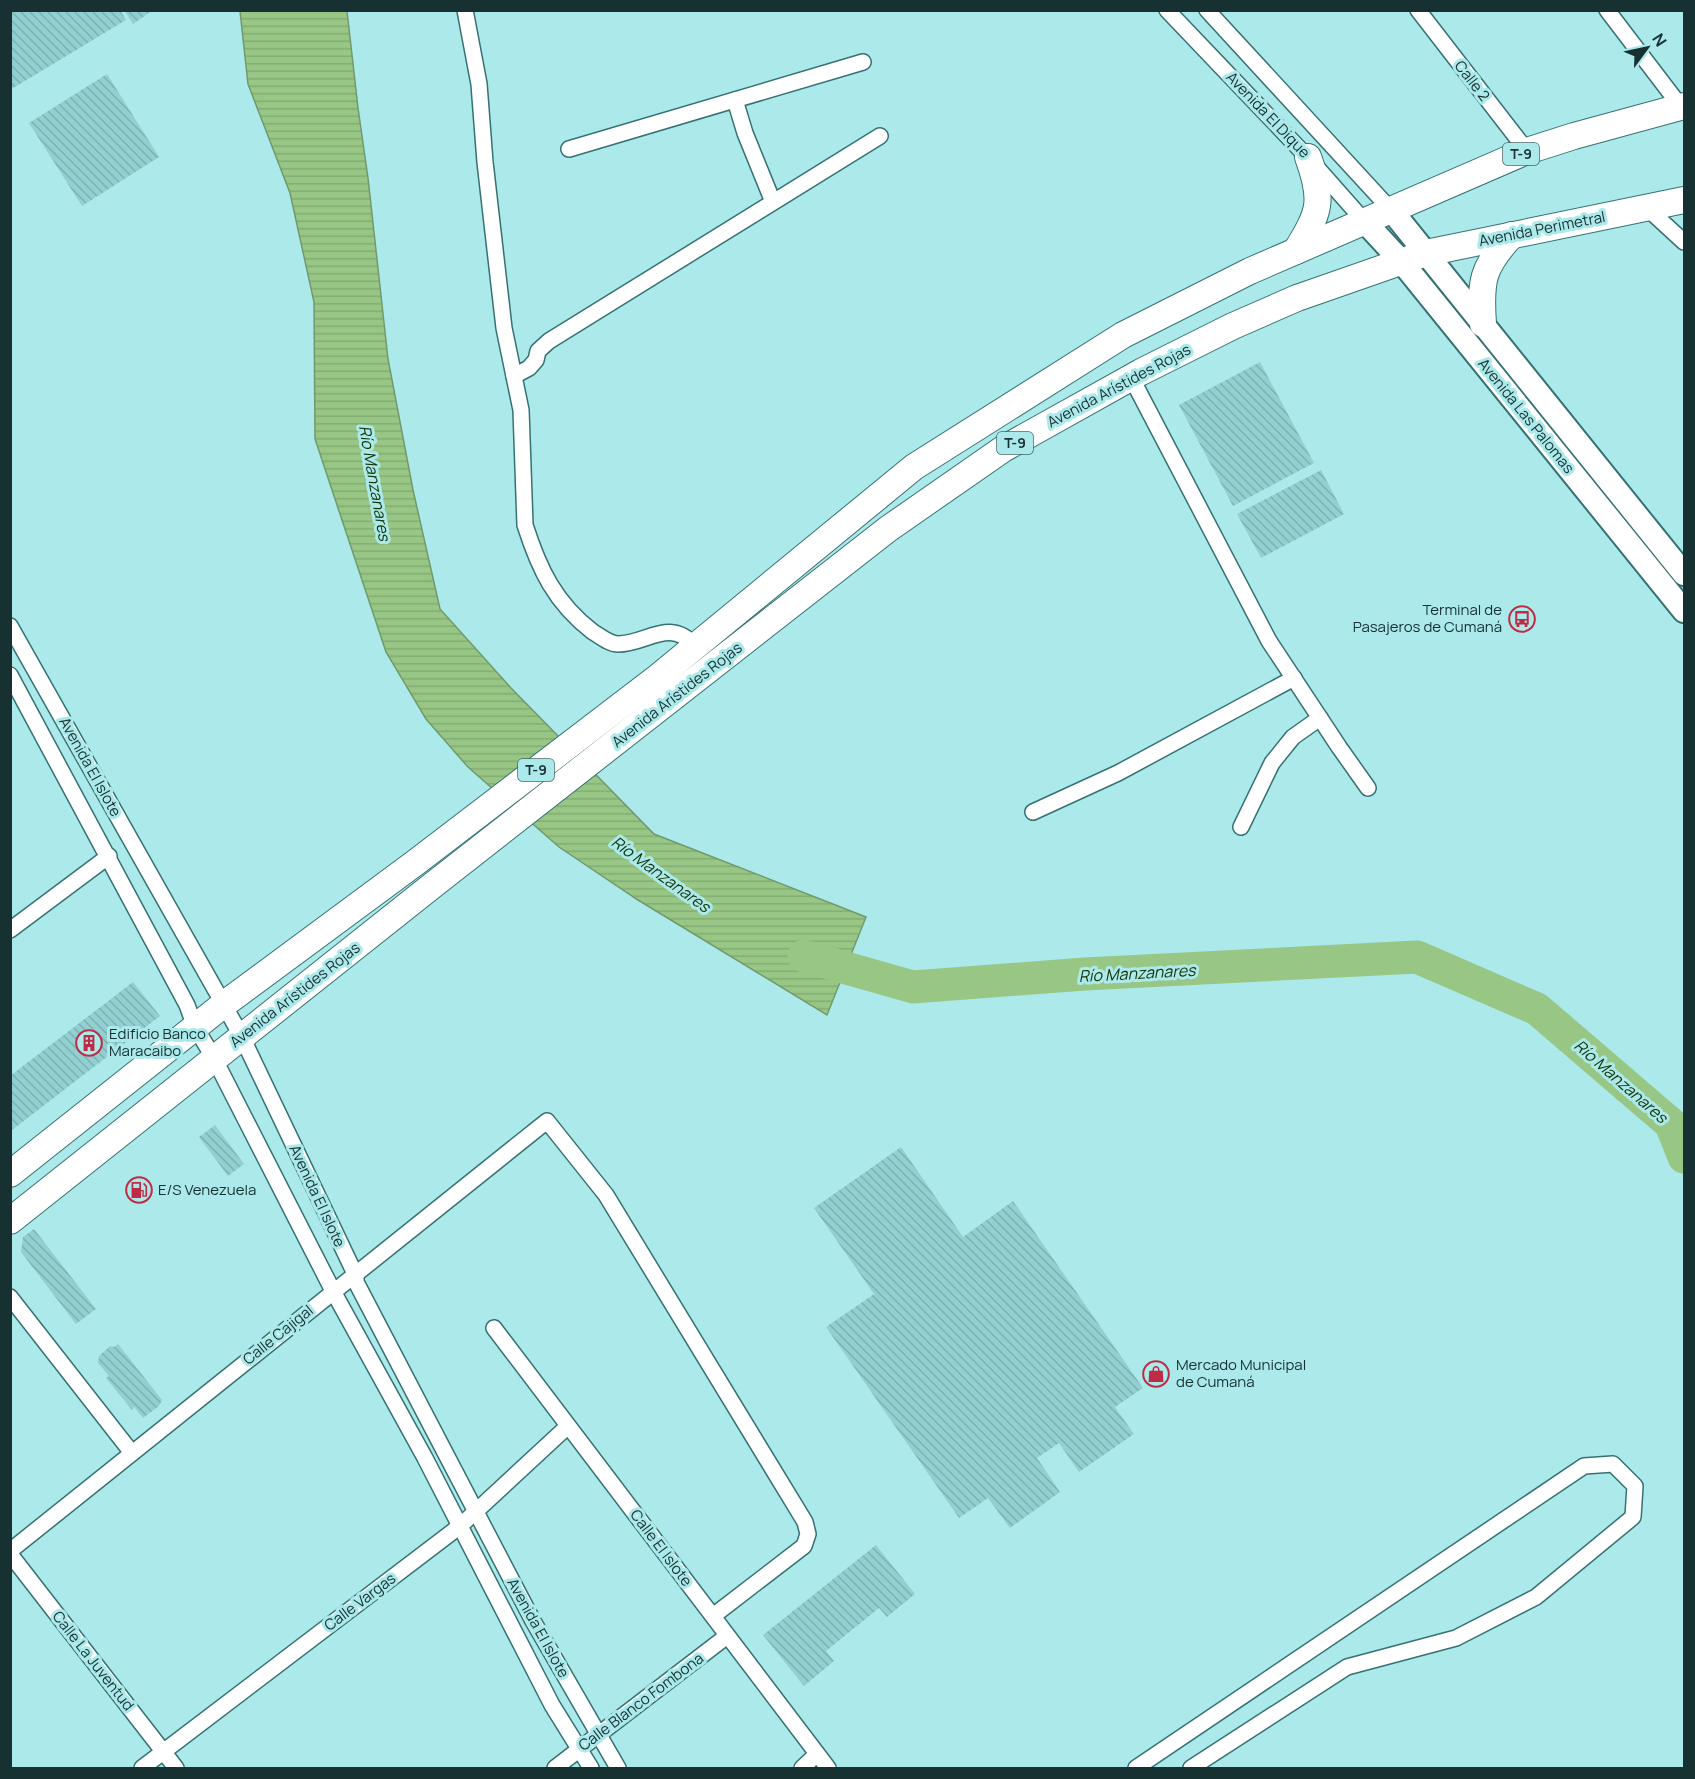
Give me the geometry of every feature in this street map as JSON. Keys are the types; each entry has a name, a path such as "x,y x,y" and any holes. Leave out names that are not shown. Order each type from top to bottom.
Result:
{"main road":[{"name":"T-9","path":"1365,222 1527,152 1574,136 1683,106"},
{"path":"1296,251 1314,220 1317,208 1318,190 1308,157"},
{"name":"Avenida Perimetral","path":"1401,261 1426,253 1684,200"},
{"name":"Avenida Las Palomas","path":"1392,211 1684,574"},
{"name":"Avenida Las Palomas","path":"1365,222 1401,261 1684,611"},
{"name":"Avenida Arístides Rojas","path":"10,1174 223,1005 415,863 658,677 914,467 1123,334 1250,271 1365,222"},
{"path":"1483,324 1481,299 1486,272 1494,255 1512,235"},
{"name":"Avenida Arístides Rojas","path":"10,1221 433,885 888,529 1003,449 1131,377 1223,331 1276,308 1401,261"}],"street":[{"path":"465,10 479,84 485,162 504,328 521,410 525,525 542,573 572,613 608,641 617,644 669,633 684,636 695,646"},
{"name":"Avenida El Dique","path":"1167,10 1308,157 1365,222"},
{"name":"Calle 2","path":"1418,10 1527,152"},
{"path":"1607,10 1683,106"},
{"name":"Avenida El Dique","path":"1215,13 1392,211"},
{"path":"569,149 863,62"},
{"path":"735,100 748,142 773,202"},
{"path":"514,376 529,368 536,360 538,351 549,341 880,136"},
{"path":"1647,208 1684,242"},
{"path":"1131,377 1269,641 1368,788"},
{"name":"Avenida El Islote","path":"10,626 242,1037 356,1276 356,1281 533,1621 618,1768"},
{"name":"Avenida El Islote","path":"10,675 109,856 187,1005 195,1027 214,1058 333,1291 460,1526 552,1705 591,1768"},
{"path":"1033,812 1118,773 1294,678"},
{"path":"1241,827 1272,763 1293,738 1320,718"},
{"path":"10,930 109,856"},
{"name":"Calle Cajigal","path":"10,1553 547,1121 606,1195 805,1522 808,1534 804,1546 713,1616"},
{"path":"10,1297 132,1453"},
{"name":"Calle El Islote","path":"494,1328 828,1768"},
{"name":"Calle Vargas","path":"142,1768 460,1526 568,1426"},
{"path":"1136,1768 1584,1466 1612,1464 1635,1486 1633,1517 1536,1597 1456,1638 1347,1667 1191,1768"},
{"name":"Calle La Juventud","path":"10,1553 176,1768"},
{"name":"Calle Blanco Fombona","path":"555,1768 728,1636"},
{"path":"802,1768 817,1754"}],"water":[{"path":"240,11 347,11 388,359 413,490 440,609 511,688 654,834 866,917 827,1015 638,900 559,847 468,767 426,719 386,652 315,439 314,302 290,193 248,84"}],"building":[{"path":"10,10 120,10 126,20 10,90"},
{"path":"124,10 153,10 133,24"},
{"path":"107,74 159,157 82,206 29,123"},
{"path":"1260,362 1314,463 1233,506 1179,405"},
{"path":"1321,470 1344,514 1261,558 1237,514"},
{"name":"Edificio Banco Maracaibo","path":"133,982 160,1016 12,1130 10,1076"},
{"path":"215,1125 244,1164 228,1176 199,1137"},
{"path":"901,1147 963,1237 1013,1201 1143,1388 1115,1407 1134,1434 1079,1472 1059,1443 1037,1458 1060,1492 1010,1528 988,1498 959,1518 826,1327 874,1294 814,1208"},
{"path":"34,1229 96,1309 76,1324 21,1252 23,1237"},
{"path":"118,1344 162,1400 159,1406 143,1418 134,1407 132,1410 106,1378 109,1376 98,1363 99,1356 110,1346 114,1347"},
{"path":"876,1545 915,1594 887,1617 879,1608 826,1651 834,1661 804,1686 763,1635"}],"waterway":[{"name":"Río Manzanares","path":"804,956 913,987 1085,974 1417,957 1537,1009 1671,1124 1684,1157"}],"place":[{"name":"Terminal de Pasajeros de Cumaná","path":"1522,619"},
{"name":"Edificio Banco Maracaibo","path":"89,1043"},
{"name":"E/S Venezuela","path":"139,1190"},
{"name":"Mercado Municipal de Cumaná","path":"1156,1374"}]}
